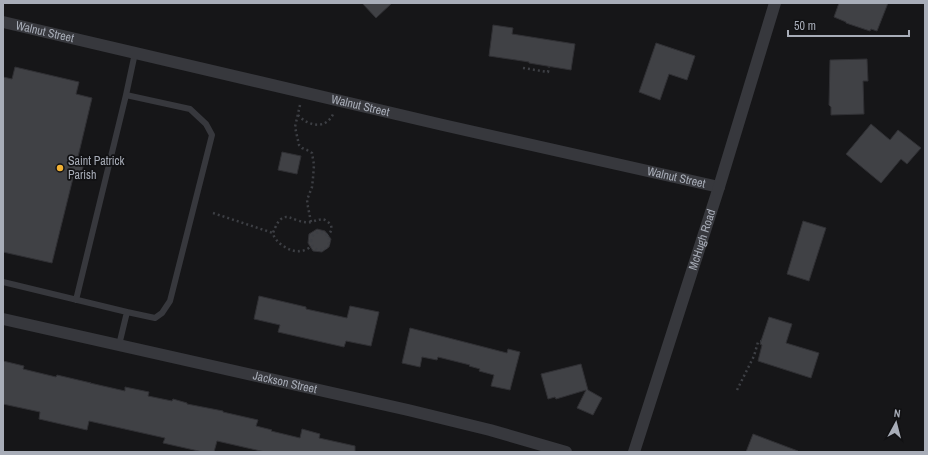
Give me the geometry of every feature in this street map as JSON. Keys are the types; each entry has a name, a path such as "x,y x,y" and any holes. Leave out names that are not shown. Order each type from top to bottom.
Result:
{"street":[{"name":"McHugh Road","path":"634,452 719,187 775,3"},
{"name":"Walnut Street","path":"3,22 474,132 719,187"},
{"name":"Jackson Street","path":"3,319 490,430 566,452"}],"lane":[{"path":"76,300 135,53"},
{"path":"3,282 155,318 162,313 170,301 212,135 206,124 190,109 126,95"},
{"path":"119,345 127,312"}],"path":[{"path":"523,68 548,72 549,67"},
{"path":"301,103 296,127 299,145 312,153 314,165 312,187 307,200 312,222"},
{"path":"298,115 308,123 322,125 331,119 336,107"},
{"path":"213,212 273,233"},
{"path":"312,246 300,252 292,250 274,238 273,233 280,219 284,217 292,217 304,222 312,222 323,219 331,225 332,231 326,236"},
{"path":"318,232 326,236 328,241 325,248 319,250 312,246 311,240 314,234 318,232"},
{"path":"737,390 754,356 758,342 761,341"}],"building":[{"path":"362,3 392,3 376,18"},
{"path":"839,3 888,3 877,31 871,29 870,31 846,23 834,17"},
{"path":"493,25 513,28 512,34 575,44 571,70 489,56"},
{"path":"656,43 695,56 687,80 669,74 660,100 639,92"},
{"path":"867,59 868,81 863,81 864,114 831,115 831,107 829,105 830,60"},
{"name":"Saint Patrick Parish","path":"15,67 79,82 76,94 92,98 77,161 84,163 81,175 74,174 52,263 3,252 3,77 12,79"},
{"path":"871,124 890,140 898,130 921,148 907,164 901,159 881,183 846,154"},
{"path":"282,152 301,156 297,174 278,170"},
{"path":"803,221 826,228 809,281 787,274"},
{"path":"317,229 325,231 331,239 329,247 322,252 313,251 308,243 309,234"},
{"path":"259,296 306,307 306,309 347,318 350,306 379,312 371,346 346,341 344,347 278,332 280,325 254,319"},
{"path":"769,317 792,324 786,343 819,353 811,378 758,361 762,345 760,344"},
{"path":"410,328 507,353 508,349 520,352 510,390 491,386 494,375 479,371 480,369 469,366 470,365 438,357 437,360 422,357 420,367 402,363"},
{"path":"3,361 24,366 23,369 56,377 57,375 125,391 125,387 149,392 148,396 172,401 173,399 187,404 258,420 256,426 300,438 302,429 320,434 319,438 355,446 355,452 265,452 217,441 214,452 203,452 163,443 165,438 89,421 87,430 39,419 40,412 3,404"},
{"path":"581,364 588,390 602,398 593,415 577,408 586,390 556,399 555,397 548,399 541,374"},
{"path":"753,434 798,451 798,452 746,452"}],"place":[{"name":"Saint Patrick Parish","path":"60,168"}]}
